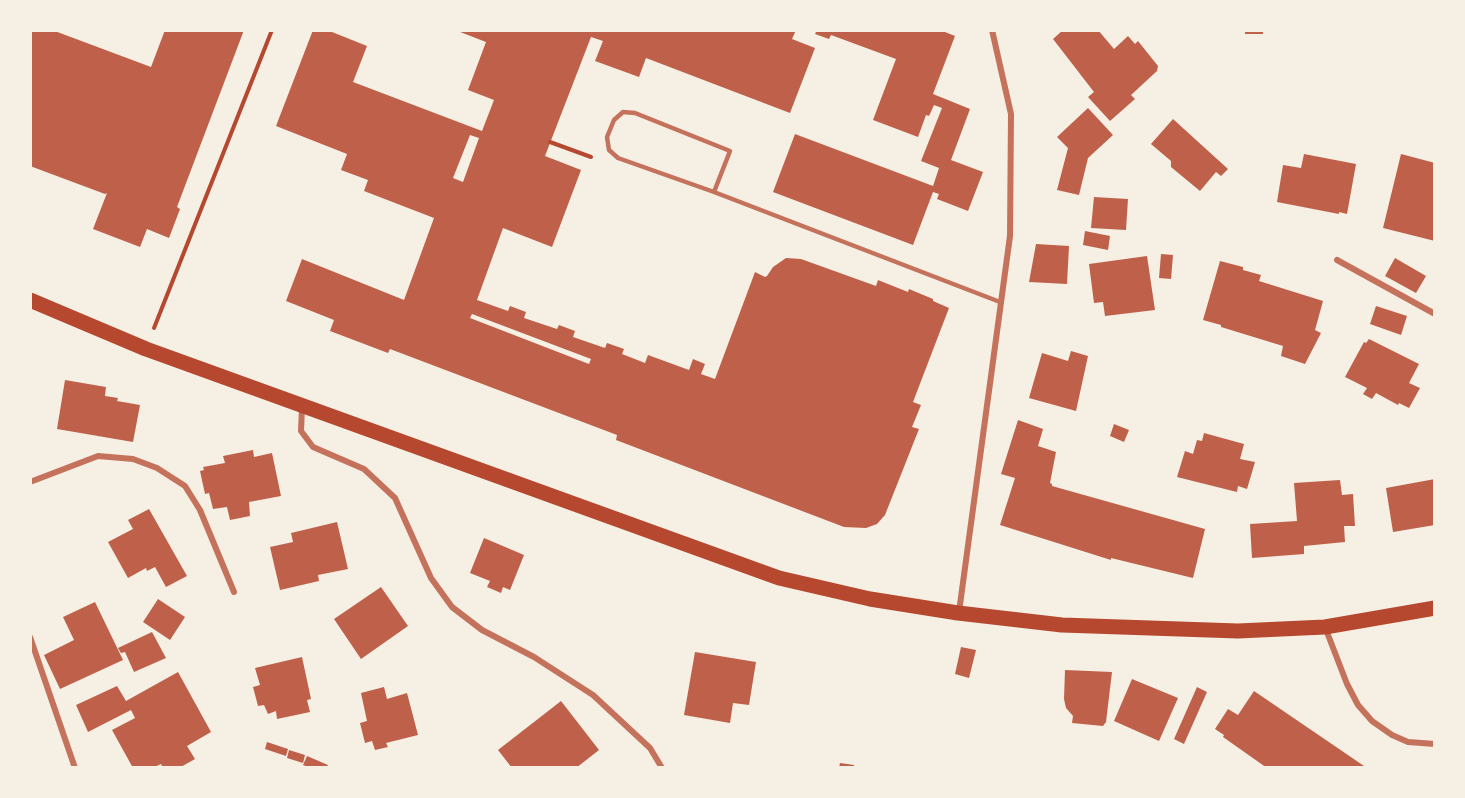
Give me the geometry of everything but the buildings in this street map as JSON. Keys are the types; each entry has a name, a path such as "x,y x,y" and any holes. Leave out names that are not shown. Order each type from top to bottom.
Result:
{"main road":[{"path":"30,300 146,350 779,578 870,599 958,613 1062,625 1163,630 1238,631 1325,627 1435,608"}],"street":[{"path":"958,613 1010,236 1011,114 992,30"},
{"path":"1337,260 1435,314"},
{"path":"302,407 300,431 313,447 364,469 395,498 430,578 452,607 482,630 534,657 593,695 650,748 662,768"},
{"path":"30,482 98,456 133,459 157,468 185,486 200,510 234,592"},
{"path":"1325,627 1347,684 1358,705 1372,721 1392,735 1408,742 1435,744"},
{"path":"30,637 75,768"}],"lane":[{"path":"714,192 730,151 635,113 623,112 614,120 607,137 609,150 618,158 714,192 1000,302"}],"path":[{"path":"146,350 272,30"},
{"path":"550,142 591,157 609,150"}]}
